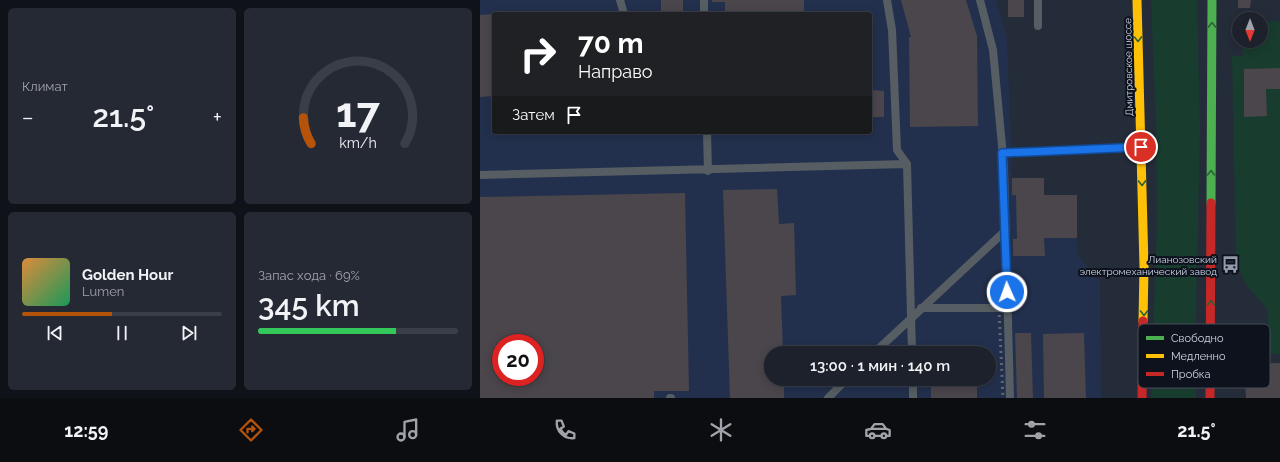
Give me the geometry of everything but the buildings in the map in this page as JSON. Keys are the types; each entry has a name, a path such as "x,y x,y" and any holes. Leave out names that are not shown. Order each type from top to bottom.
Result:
{"main road":[{"name":"Дмитровское шоссе","path":"1137,0 1144,274 1143,324"},
{"path":"1210,324 1212,0"},
{"name":"Дмитровское шоссе","path":"1142,388 1142,398"},
{"path":"1210,388 1210,398"}],"lane":[{"path":"620,0 623,12"},
{"path":"704,0 704,12"},
{"path":"887,0 892,30 897,150 907,164 912,346"},
{"path":"980,0 994,50 1002,153 1010,398"},
{"path":"1038,0 1038,26"},
{"path":"707,134 708,171"},
{"path":"1002,153 1141,147"},
{"path":"480,176 708,171 907,164"},
{"path":"881,346 911,316 1005,231"},
{"path":"921,308 1007,308"},
{"path":"828,398 840,386"},
{"path":"913,386 913,398"}],"shaded area":[{"name":"Лианозовский электромеханический завод","path":"480,0 996,0 1007,38 1012,178 1044,178 1044,195 1077,195 1077,255 1100,282 1101,398 480,398"}],"green space":[{"path":"1151,0 1197,0 1200,127 1196,324 1154,324 1157,222 1156,126"},
{"path":"1280,21 1280,354 1270,354 1270,324 1267,324 1268,310 1245,283 1236,259 1232,56 1243,56 1243,48 1268,48 1268,22"},
{"path":"1151,388 1196,388 1196,398 1151,398"}],"railway":[{"path":"999,309 1003,398"}],"traffic: fast":[{"path":"1211,203 1212,0"}],"traffic: slow":[{"path":"1137,0 1144,267 1143,321"}],"traffic: jam":[{"path":"1210,324 1211,203"},
{"path":"1142,388 1142,398"},
{"path":"1210,388 1210,398"}],"place":[{"name":"Лианозовский электромеханический завод","path":"1230,265"}],"route":[{"path":"1007,292 1004,167 1002,153 1141,147"}]}
